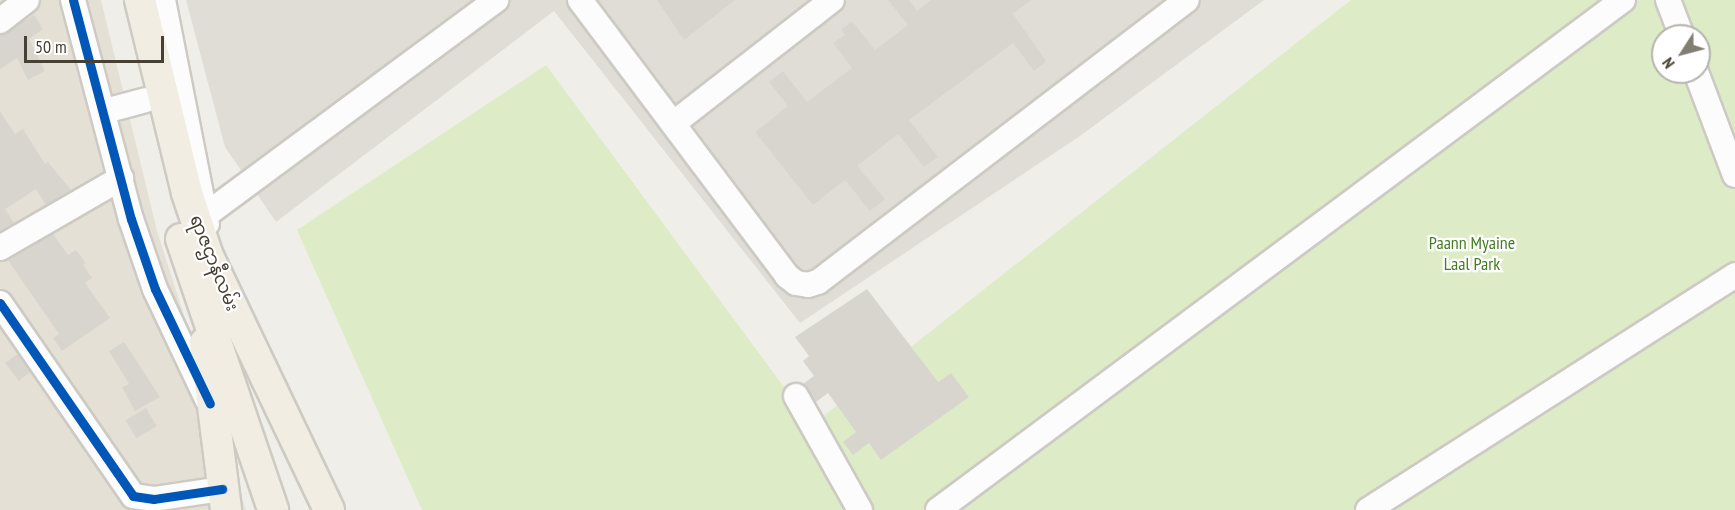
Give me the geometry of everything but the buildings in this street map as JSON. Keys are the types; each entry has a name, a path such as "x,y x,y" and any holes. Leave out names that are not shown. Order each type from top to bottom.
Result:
{"main road":[{"name":"ရာဇဌာနီလမ်း","path":"122,0 169,199 273,510"},
{"name":"ရာဇဌာနီလမ်း","path":"140,0 187,193 208,256 330,510"},
{"path":"208,256 201,300 210,404 224,500"}],"street":[{"path":"0,21 27,0"},
{"path":"73,0 105,111 121,178 155,289 210,404"},
{"path":"163,0 207,214 208,256"},
{"path":"207,214 496,0"},
{"path":"580,0 788,276 796,283 808,285 818,282 1160,8 1186,0"},
{"path":"674,123 832,0"},
{"path":"938,510 1623,0"},
{"path":"1668,0 1677,24"},
{"path":"1700,84 1735,176"},
{"path":"105,111 146,100"},
{"path":"0,248 121,178"},
{"path":"1368,510 1735,275"},
{"path":"0,303 133,496 154,499 224,500"},
{"path":"796,396 860,510"}],"shaded area":[{"path":"0,0 101,0 157,231 246,510 0,510"},
{"path":"186,0 1264,0 1080,136 800,323 554,11 276,222 225,147"}],"green space":[{"name":"Paann Myaine Laal Park","path":"1351,0 1735,0 1735,510 422,510 297,230 546,65 812,425"}],"cycle path":[{"path":"73,0 131,219 155,289 210,404"},
{"path":"0,303 133,496 154,499 222,489"}]}
